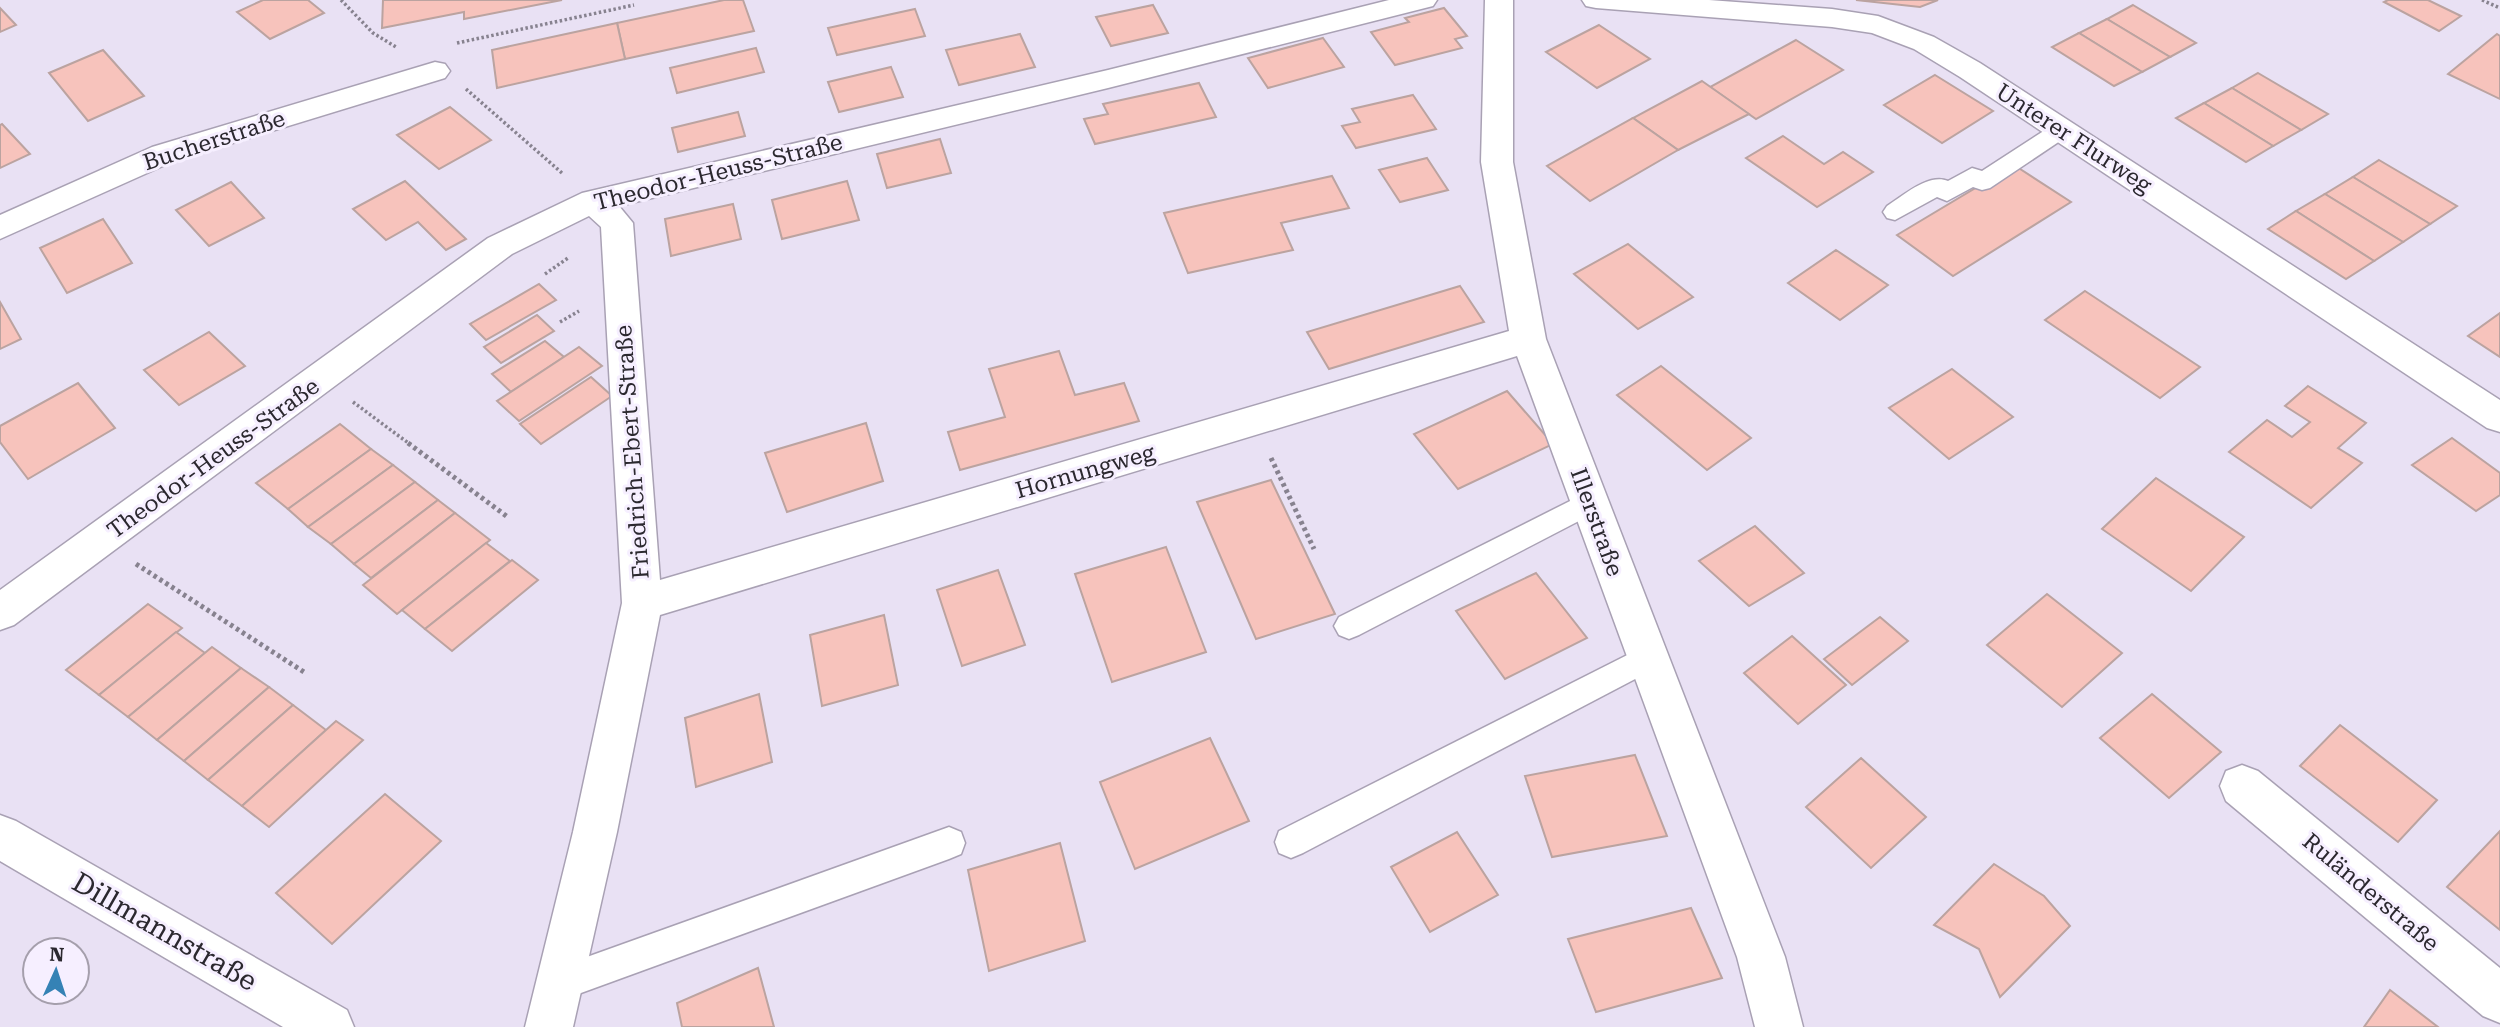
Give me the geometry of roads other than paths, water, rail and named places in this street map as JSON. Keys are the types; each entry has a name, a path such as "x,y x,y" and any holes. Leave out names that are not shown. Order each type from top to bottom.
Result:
{"street":[{"name":"Theodor-Heuss-Straße","path":"0,613 500,246 593,201 1108,79 1423,0"},
{"name":"Illerstraße","path":"1499,0 1497,162 1528,339 1761,957 1779,1027"},
{"name":"Unterer Flurweg","path":"1596,0 1832,18 1878,25 1924,43 2500,418"},
{"name":"Bucherstraße","path":"0,228 163,154 441,58"},
{"name":"Friedrich-Ebert-Straße","path":"549,1027 595,832 642,603 617,223 593,201"},
{"name":"Hornungweg","path":"642,603 1528,339"},
{"name":"Ruländerstraße","path":"2242,786 2500,999"},
{"name":"Dillmannstraße","path":"0,836 330,1027"}],"lane":[{"path":"1895,212 1938,186 1947,193 1972,176 1982,182 2061,130"},
{"path":"1349,626 1590,502"},
{"path":"1291,842 1649,657"},
{"path":"559,984 949,843"}]}
